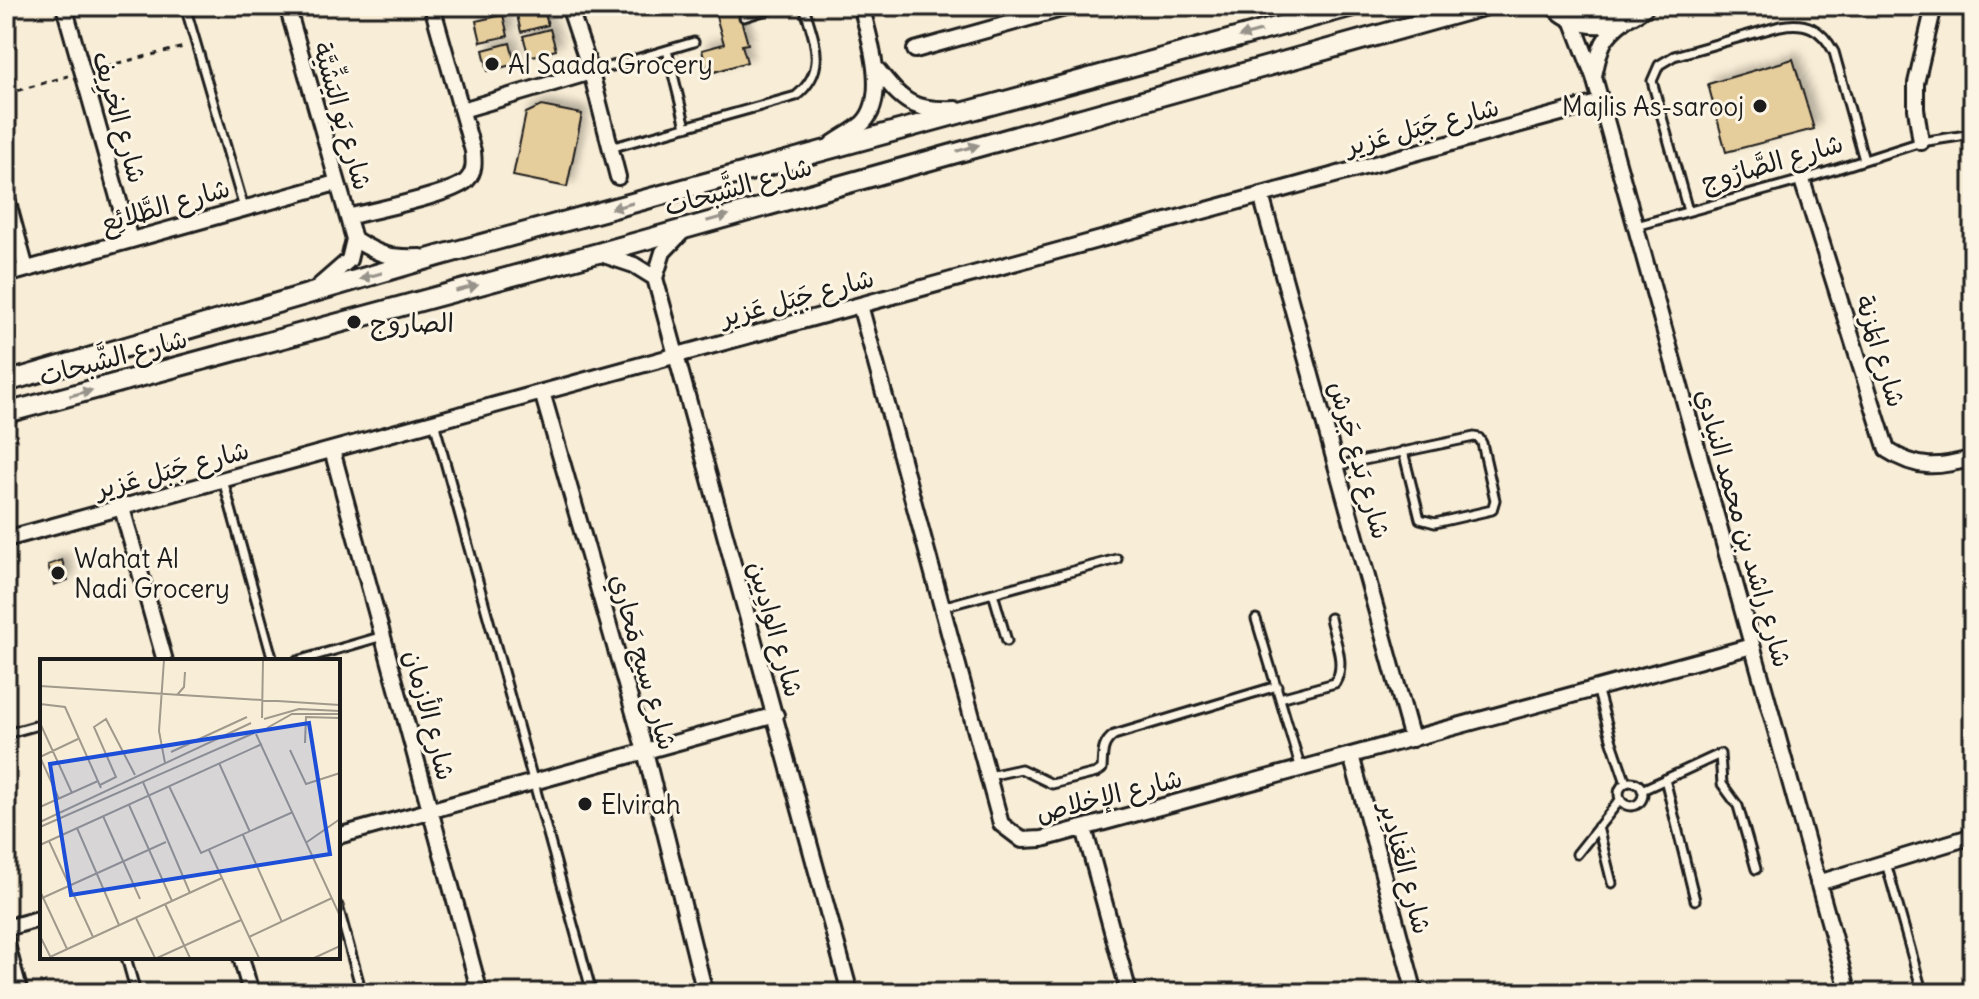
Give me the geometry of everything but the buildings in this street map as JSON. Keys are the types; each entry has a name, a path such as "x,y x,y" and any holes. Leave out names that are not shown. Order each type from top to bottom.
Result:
{"street":[{"name":"شارع الخرِيف","path":"64,6 130,240"},
{"name":"شارع يَو اليَشِّيَّة","path":"287,6 354,239"},
{"path":"348,217 462,185 473,170 474,160 462,110 432,6"},
{"path":"569,6 591,72 618,177"},
{"path":"822,151 868,117 877,69 861,6"},
{"path":"915,50 1072,6"},
{"name":"شارع الشَّبحات","path":"6,382 438,256 1353,6"},
{"name":"شارع الشَّبحات","path":"6,413 598,253 1483,6"},
{"path":"1921,142 1916,83 1934,6"},
{"path":"1556,10 1585,23 1601,24 1637,11"},
{"name":"شارع راشد بن محمد النيادي","path":"1556,10 1594,77 1849,993"},
{"path":"1594,77 1601,46 1608,33 1637,11"},
{"path":"877,69 899,96 916,107 935,110 976,108"},
{"path":"462,110 591,72"},
{"name":"شارع جَبَل عَزير","path":"6,539 1601,102"},
{"name":"شارع المَزنة","path":"1802,180 1887,450 1907,463 1945,466 1973,458"},
{"name":"شارع الطَّلائِع","path":"6,275 336,183"},
{"path":"6,195 26,269"},
{"name":"شارع بَدع جَرش","path":"1261,195 1412,739"},
{"path":"598,253 634,265 655,278 663,252 688,227"},
{"path":"308,294 333,277 349,260 354,239 379,254 396,257 438,256"},
{"name":"شارع الوادِيين","path":"655,278 850,993"},
{"name":"شارع الإخلاص","path":"860,305 1001,824 1022,840 1042,839 1084,828 1752,646"},
{"name":"شارع سيح مَحاري","path":"542,392 645,751 705,993"},
{"name":"شارع الأزمان","path":"332,450 480,993"},
{"path":"122,508 164,659"},
{"path":"340,835 776,715"},
{"name":"شارع الغَنادِير","path":"1351,755 1415,993"},
{"path":"1084,828 1129,993"},
{"path":"1818,883 1973,836"},
{"path":"6,928 40,919"},
{"path":"6,941 20,993"},
{"path":"242,959 251,993"}],"lane":[{"path":"185,6 244,208"},
{"path":"744,17 779,6"},
{"path":"610,148 785,101 805,89 816,68 817,57 804,6"},
{"path":"1688,211 1652,81 1659,65 1674,56 1780,26 1796,23 1812,27 1826,37 1834,52 1864,160"},
{"path":"591,72 694,42"},
{"path":"667,50 686,127"},
{"name":"شارع الصَّارُوج","path":"1635,226 1802,180 1921,142 1973,134"},
{"path":"434,422 592,993"},
{"path":"1336,466 1403,451 1474,437 1479,438 1495,500 1492,510 1435,523 1420,519 1403,451"},
{"path":"223,480 272,659"},
{"path":"942,607 1117,559"},
{"path":"993,593 1007,641"},
{"path":"1280,698 1335,683 1339,676 1340,658 1330,618"},
{"path":"1256,619 1301,769"},
{"path":"304,659 383,636"},
{"path":"987,776 1021,769 1052,784 1096,773 1102,769 1103,747 1114,735 1277,686"},
{"path":"1597,688 1626,783"},
{"path":"6,734 40,725"},
{"path":"1642,790 1720,754 1722,784 1738,806 1756,869"},
{"path":"1665,779 1695,900"},
{"path":"1577,854 1620,800 1620,788 1626,783 1634,783 1642,790 1642,798 1637,804 1630,806 1620,800"},
{"path":"1598,827 1612,883"},
{"path":"1886,863 1922,991"},
{"path":"340,913 362,993"},
{"path":"127,959 136,993"}],"path":[{"path":"6,94 196,43"}],"place":[{"name":"Al Saada Grocery","path":"492,64"},
{"name":"Majlis As-sarooj","path":"1760,106"},
{"name":"الصاروج","path":"354,322"},
{"name":"Wahat Al Nadi Grocery","path":"58,573"},
{"name":"Elvirah","path":"585,804"}]}
